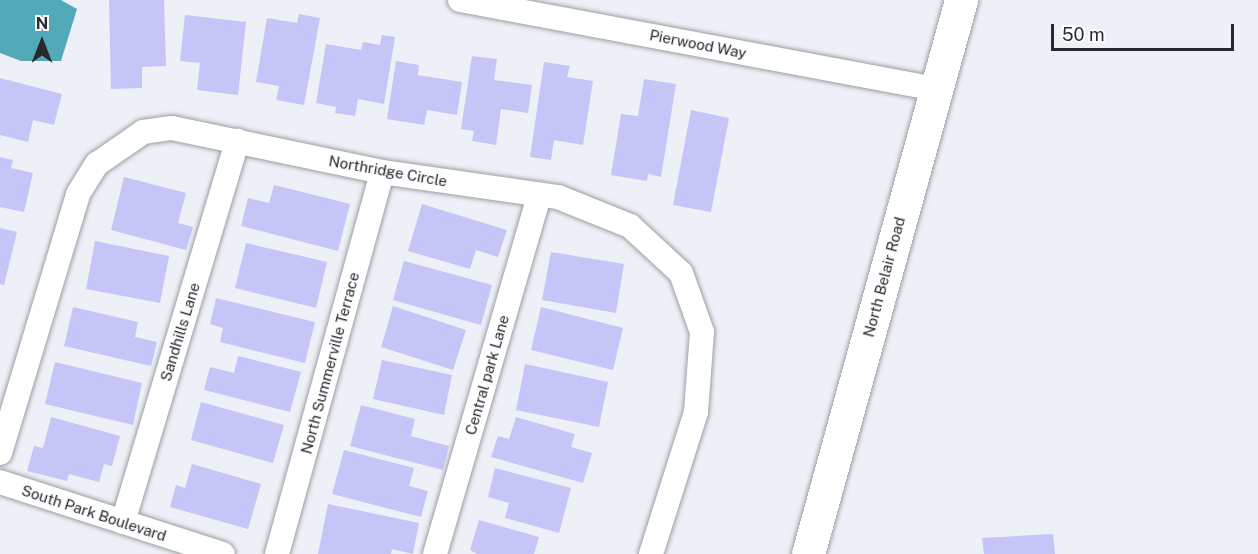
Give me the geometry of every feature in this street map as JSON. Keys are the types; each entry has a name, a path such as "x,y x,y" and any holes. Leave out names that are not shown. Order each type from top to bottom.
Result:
{"street":[{"name":"Pierwood Way","path":"460,0 935,89"},
{"name":"North Belair Road","path":"808,554 961,0"},
{"name":"Northridge Circle","path":"0,453 78,194 97,164 143,132 172,129 382,172 558,197 630,226 681,273 702,332 696,412 651,554"},
{"name":"Sandhills Lane","path":"123,522 237,141"},
{"name":"North Summerville Terrace","path":"277,554 382,172"},
{"name":"Central park Lane","path":"435,554 539,195"},
{"name":"South Park Boulevard","path":"0,482 223,554"}],"water":[{"path":"0,0 61,0 77,9 61,61 21,61 0,53"}],"building":[{"path":"109,0 164,0 166,66 142,67 142,88 111,89"},
{"path":"299,14 320,18 304,105 276,100 279,86 256,82 267,18 297,23"},
{"path":"185,15 246,22 238,95 197,90 200,63 180,61"},
{"path":"382,35 395,37 384,104 358,99 355,116 335,113 336,107 316,103 326,44 361,50 363,42 380,45"},
{"path":"472,56 497,59 494,80 532,85 528,113 501,109 496,145 472,141 474,131 461,129"},
{"path":"396,61 419,65 418,75 462,82 457,115 427,110 424,125 387,119"},
{"path":"544,62 570,66 567,77 593,81 583,145 554,140 551,160 530,157"},
{"path":"0,78 62,94 54,125 33,120 28,142 0,135"},
{"path":"644,79 676,84 661,177 648,174 647,181 611,175 621,114 638,116"},
{"path":"691,110 729,118 711,212 673,205"},
{"path":"0,157 13,160 11,168 33,173 24,212 0,207"},
{"path":"124,177 186,193 178,223 193,227 186,250 111,230"},
{"path":"274,185 350,204 338,251 241,226 248,198 269,203"},
{"path":"422,204 507,230 498,257 476,250 470,269 408,251"},
{"path":"0,228 17,232 4,285 0,284"},
{"path":"95,241 169,256 160,303 86,289"},
{"path":"246,243 327,262 316,308 235,288"},
{"path":"551,252 624,264 616,313 542,300"},
{"path":"404,261 492,285 481,325 393,300"},
{"path":"216,298 315,322 305,363 220,342 223,328 210,324"},
{"path":"393,306 466,330 453,370 381,347"},
{"path":"73,307 138,322 135,337 157,342 151,366 64,346"},
{"path":"541,307 623,328 613,370 531,350"},
{"path":"238,356 301,372 290,412 204,390 210,367 234,373"},
{"path":"382,360 452,375 444,415 373,399"},
{"path":"55,362 142,383 133,425 45,404"},
{"path":"525,364 608,382 599,427 516,410"},
{"path":"201,402 284,425 273,463 191,440"},
{"path":"361,405 415,419 411,436 449,446 443,470 350,446"},
{"path":"51,417 120,436 112,466 104,464 99,482 69,474 67,481 27,471 34,446 43,448"},
{"path":"516,417 575,434 571,447 592,453 583,483 491,457 498,436 509,439"},
{"path":"344,450 414,468 409,486 428,491 421,517 332,494"},
{"path":"192,464 261,484 248,529 170,507 176,485 185,488"},
{"path":"495,468 571,488 559,533 505,518 509,503 488,497"},
{"path":"328,504 419,523 413,554 392,549 391,554 318,554"},
{"path":"479,520 539,537 534,554 477,554 470,550"},
{"path":"1053,534 1055,554 984,554 982,538"}]}
